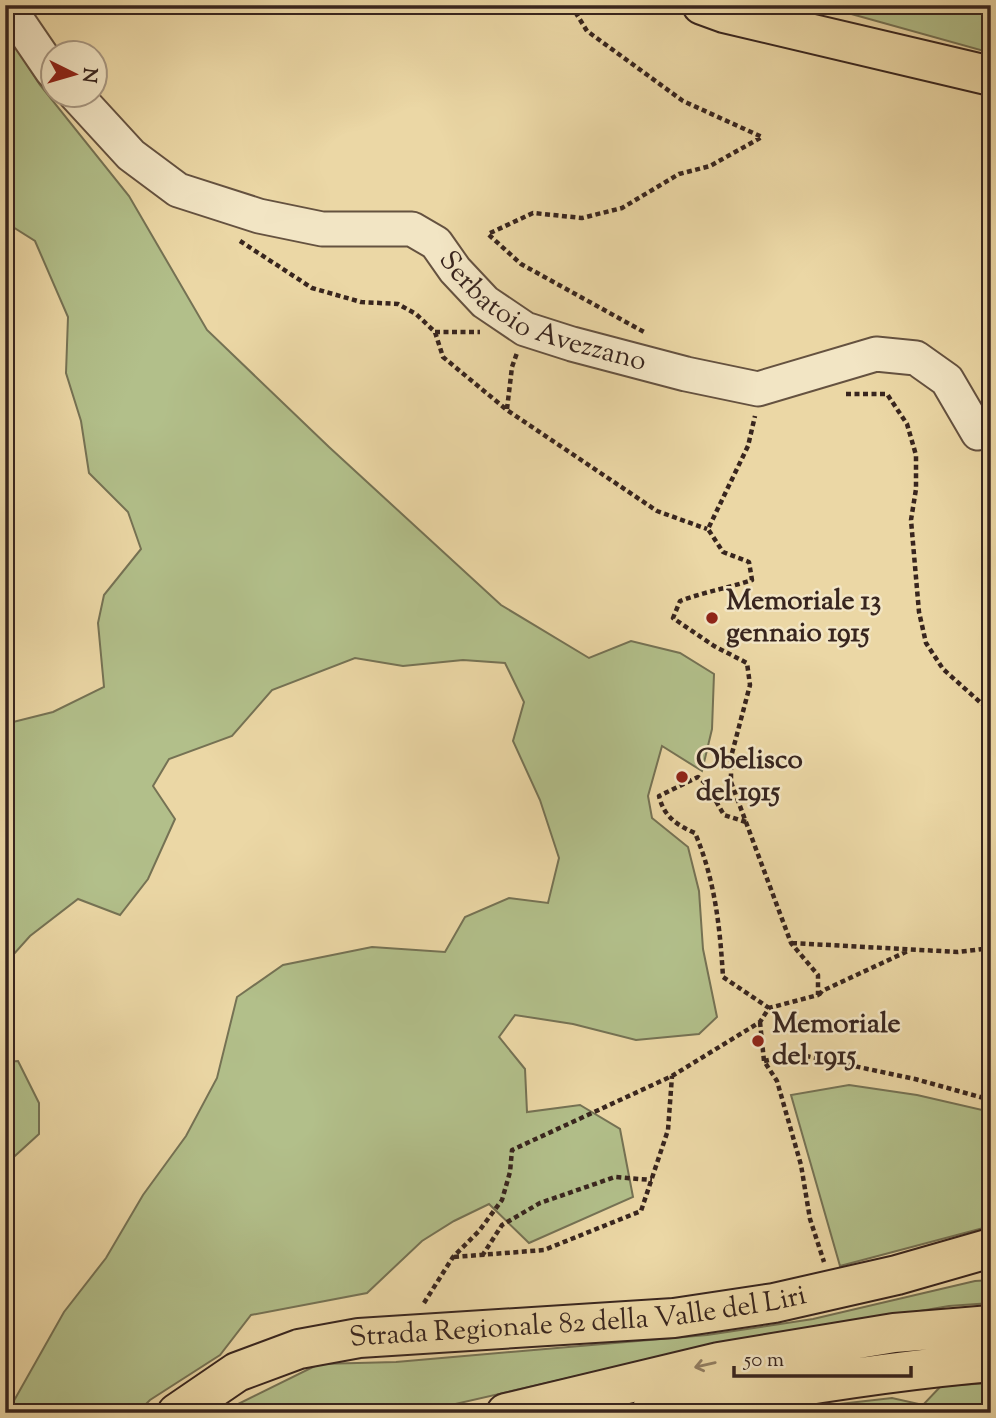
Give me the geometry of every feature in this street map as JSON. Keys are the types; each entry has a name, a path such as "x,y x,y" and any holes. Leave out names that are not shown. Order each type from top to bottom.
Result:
{"main road":[{"path":"702,5 723,13 991,76"},
{"name":"Strada Regionale 82 della Valle del Liri","path":"177,1413 237,1372 299,1349 359,1338 674,1318 774,1303 852,1286 991,1248"},
{"path":"506,1413 719,1362 894,1333 991,1325"},
{"path":"650,1413 741,1395 991,1362"}],"lane":[{"path":"7,5 38,50"},
{"name":"Serbatoio Avezzano","path":"88,108 131,155 178,190 259,216 322,229 412,229 436,243 455,270 485,302 525,329 674,371 758,389 876,354 916,358 947,380 978,433"}],"path":[{"path":"571,5 587,32 683,101 762,137 710,166 679,174 622,208 582,218 533,214 488,234 521,264 651,336"},
{"path":"219,203 239,241 312,288 361,302 398,304 416,314 435,332 443,357 507,410 657,511 708,529 723,552 749,562 752,580 725,589 705,591 680,601 673,618 714,646 747,663 750,685 731,757 731,782 791,943 818,975 818,995"},
{"path":"507,410 512,367 525,329"},
{"path":"708,529 748,446 758,389"},
{"path":"834,393 887,394 907,424 916,455 916,489 911,520 919,612 926,643 943,668 991,712"},
{"path":"747,822 724,815 706,784 698,777 659,796 663,810 670,818 678,826 695,833 706,860 720,919 723,977 769,1008"},
{"path":"791,943 958,952 991,948"},
{"path":"407,1335 453,1257 479,1231 502,1200 510,1172 512,1150 672,1076 760,1021 769,1008 818,995 909,950"},
{"path":"760,1021 764,1061 777,1081 800,1165 810,1219 827,1273 852,1286"},
{"path":"764,1061 797,1054 915,1079 991,1100"},
{"path":"453,1257 544,1250 641,1211 668,1130 672,1076"},
{"path":"482,1256 502,1225 541,1203 615,1177 652,1180"}],"green space":[{"path":"819,5 991,5 991,53"},
{"path":"5,30 38,82 38,108 58,108 129,196 207,330 329,447 501,605 589,658 631,641 680,653 714,674 712,729 702,771 662,746 648,796 652,818 688,847 699,891 703,949 717,1017 699,1034 636,1040 573,1024 515,1015 499,1037 525,1069 527,1112 580,1105 620,1129 633,1197 529,1243 489,1204 422,1241 367,1293 251,1315 220,1355 150,1400 137,1413 7,1413 64,1312 106,1258 143,1195 186,1136 217,1078 237,997 283,965 372,947 445,952 465,917 509,898 548,903 559,858 540,800 513,741 524,702 505,663 463,660 403,666 355,658 272,690 232,736 169,759 153,786 175,819 148,879 120,915 78,899 30,936 5,964 5,724 53,712 104,687 98,623 104,595 141,549 128,512 89,473 81,421 66,373 68,317 35,241 5,222"},
{"path":"18,1061 39,1103 39,1134 5,1165 5,1062"},
{"path":"849,1085 917,1095 991,1112 991,1226 840,1266 791,1095"},
{"path":"991,1280 991,1303 949,1306 686,1351 416,1413 220,1413 319,1364 396,1362 707,1335 813,1319 975,1281"},
{"path":"991,1383 991,1413 780,1413 892,1398 923,1405 941,1386"}],"place":[{"name":"Memoriale 13 gennaio 1915","path":"712,618"},
{"name":"Obelisco del 1915","path":"682,777"},
{"name":"Memoriale del 1915","path":"758,1041"}]}
